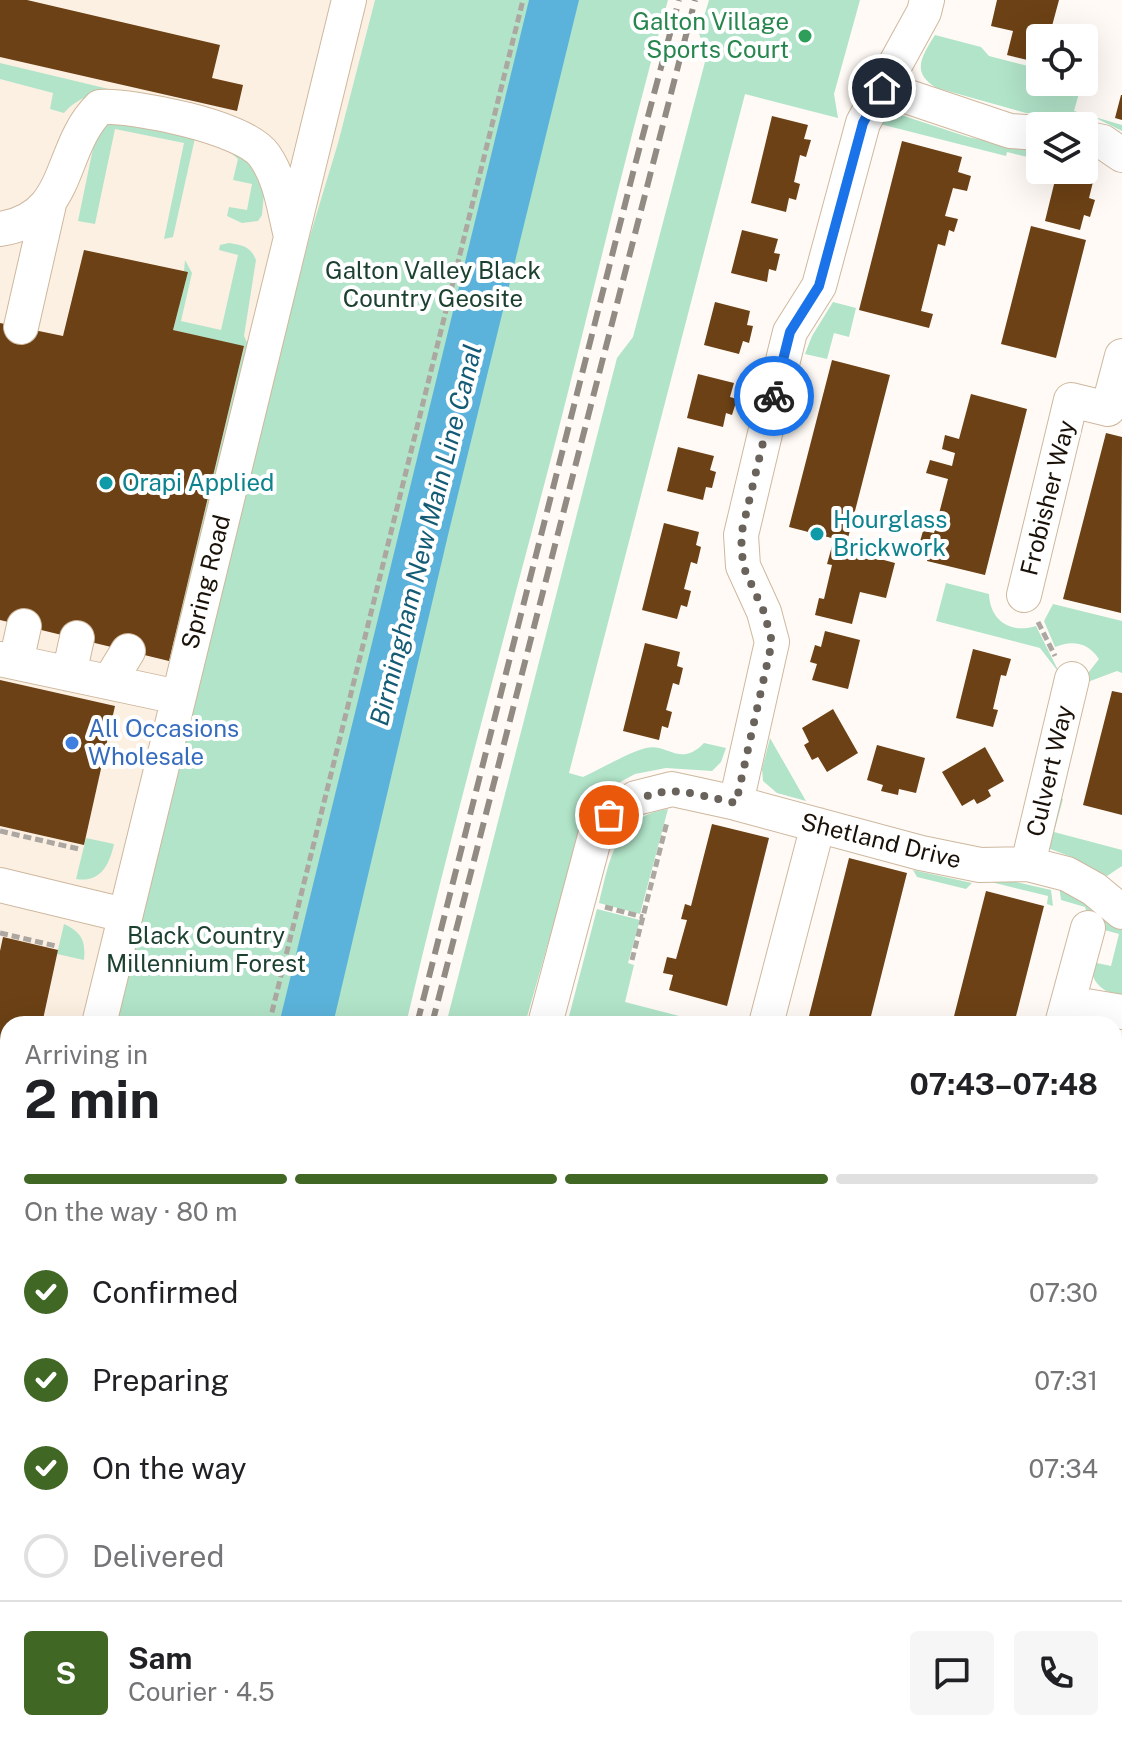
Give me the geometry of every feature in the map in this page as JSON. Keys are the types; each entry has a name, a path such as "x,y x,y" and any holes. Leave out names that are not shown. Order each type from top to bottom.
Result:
{"street":[{"name":"Spring Road","path":"101,1016 349,0"},
{"path":"736,803 772,642 764,612 743,566 741,535 790,332 819,286 863,123 924,12 927,0"},
{"path":"882,88 1010,131 1026,132"},
{"path":"0,229 27,224 49,204 62,183 76,139 86,121 100,107 120,106 217,128 248,140 264,154 278,181 291,237"},
{"path":"1098,141 1122,155"},
{"path":"21,327 49,204"},
{"name":"Frobisher Way","path":"1024,595 1071,400 1108,409 1122,356"},
{"path":"24,626 8,661 178,697"},
{"path":"69,674 77,638"},
{"path":"109,682 128,651"},
{"name":"Culvert Way","path":"1028,864 1072,679"},
{"name":"Shetland Drive","path":"547,1016 595,836 609,815 636,798 672,789 921,853 980,865 1028,864 1067,874 1094,889 1122,912"},
{"path":"768,1016 818,825"},
{"path":"0,885 124,915"},
{"path":"1088,928 1065,1013 1122,1012"}],"path":[{"path":"271,1016 523,0"},
{"path":"1024,595 1062,672 1072,679"},
{"path":"632,960 668,819"},
{"path":"0,831 79,849"},
{"path":"593,904 643,917"},
{"path":"0,933 56,946"}],"shaded area":[{"path":"0,0 375,0 309,239 117,1016 0,1016"}],"green space":[{"name":"Galton Valley Black Country Geosite","path":"375,0 668,0 408,1016 117,1016 169,795 309,239"},
{"path":"709,0 860,0 834,94 838,118 745,94 569,773 583,777 646,748 688,754 704,743 726,748 721,762 712,771 666,768 635,774 598,794 586,811 527,1016 448,1016 617,358 633,337 706,58 699,33"},
{"path":"935,35 981,47 989,56 1026,65 1026,96 1078,96 1074,111 1077,112 1026,113 937,88 923,76 923,57"},
{"path":"0,63 113,90 80,100 64,113 50,109 53,93 0,79"},
{"path":"898,114 968,137 1026,149 1026,157 1007,152 1006,156 880,124 885,118"},
{"path":"102,116 224,141 254,169 264,193 262,215 258,221 242,223 227,216 229,207 247,210 252,184 233,180 238,159 220,143 195,138 173,237 164,239 184,143 115,129 95,224 78,221"},
{"path":"1098,118 1122,125 1122,131 1098,119"},
{"path":"229,243 246,247 256,260 244,336 249,347 176,657 169,661 244,347 173,330 188,272 184,271 185,260 192,273 181,321 221,330 238,255 219,250 220,245"},
{"path":"833,302 856,308 849,337 834,333 827,359 805,354 812,336"},
{"path":"946,583 989,594 993,612 1010,627 1036,626 1060,674 1040,648 936,621"},
{"path":"1053,604 1122,621 1122,673 1117,671 1085,683 1085,677 1099,659 1090,649 1079,644 1055,647 1044,621"},
{"path":"770,738 806,801 777,793 763,781 762,769"},
{"path":"1056,797 1063,799 1054,832 1122,850 1122,866 1107,876 1072,857 1042,846"},
{"path":"668,809 640,914 599,903 612,856 626,831 636,821"},
{"path":"86,838 114,844 102,871 91,878 76,879"},
{"path":"913,870 972,883 966,889 917,877"},
{"path":"1012,881 1051,890 1053,906 1047,904 1048,896 991,882"},
{"path":"1059,885 1104,910 1122,929 1122,997 1099,986 1092,969 1092,962 1111,966 1119,934 1101,929 1104,917 1087,913 1085,907 1061,900"},
{"path":"597,909 640,920 628,963 634,965 625,1002 679,1016 569,1016"},
{"path":"64,924 81,938 84,960 57,954"}],"water":[{"name":"Birmingham New Main Line Canal","path":"529,0 579,0 335,1016 281,1016"}],"building":[{"path":"0,0 27,0 220,45 212,78 243,85 237,111 0,57"},
{"path":"997,0 1059,0 1053,24 1026,24 1026,60 1007,55 1013,31 991,26"},
{"path":"1122,95 1122,120 1115,118"},
{"path":"772,116 808,125 804,139 811,140 806,157 800,155 794,182 800,184 796,200 789,198 786,212 751,203"},
{"path":"902,141 962,157 958,172 971,176 967,191 953,188 945,216 958,219 954,232 949,230 945,246 938,244 921,311 933,314 929,328 859,310"},
{"path":"1054,184 1092,184 1089,198 1095,200 1090,217 1084,215 1080,230 1045,221"},
{"path":"1031,226 1086,240 1056,358 1001,344"},
{"path":"742,230 778,239 774,253 780,254 776,271 769,269 767,282 731,273"},
{"name":"Orapi Applied","path":"84,250 188,272 173,330 244,346 169,661 0,620 0,323 63,336"},
{"path":"715,302 750,311 747,325 753,326 749,343 743,341 739,354 704,345"},
{"path":"832,360 890,375 847,542 789,527"},
{"path":"698,374 734,383 730,397 737,399 732,415 726,413 723,427 687,418"},
{"path":"971,394 1027,409 985,575 927,561 930,548 919,545 923,531 934,533 948,479 926,473 930,460 952,466 955,453 942,449 945,435 959,439"},
{"path":"1106,433 1122,437 1121,613 1063,599"},
{"path":"678,447 714,456 710,470 716,472 712,488 706,487 703,500 667,491"},
{"path":"664,523 699,532 696,545 701,547 697,564 691,562 684,589 691,591 687,607 681,605 677,619 642,610"},
{"path":"832,546 895,563 886,598 860,592 852,624 815,615 819,598 824,599 832,565 827,564"},
{"path":"825,631 860,640 848,689 812,680 817,664 810,662 815,645 821,647"},
{"path":"645,643 680,652 677,666 683,668 679,685 673,683 666,710 672,712 668,728 662,726 659,740 623,731"},
{"path":"973,649 1011,659 1006,676 1001,675 993,709 998,710 993,727 956,718"},
{"name":"All Occasions Wholesale","path":"0,680 115,706 84,845 0,826"},
{"path":"1112,691 1122,693 1122,815 1083,805"},
{"path":"833,709 858,753 827,772 818,757 812,760 804,745 809,742 802,728"},
{"path":"877,745 925,758 916,793 899,789 898,795 881,791 883,785 867,780"},
{"path":"985,747 1004,781 988,790 991,796 985,800 977,804 974,799 962,806 942,772"},
{"path":"712,824 769,838 727,1006 669,990 673,975 663,973 667,957 676,959 687,920 681,919 685,904 691,906"},
{"path":"849,858 907,873 871,1016 809,1016"},
{"path":"986,891 1044,906 1016,1016 954,1016"},
{"path":"3,937 58,950 44,1016 0,1016 0,951"}],"railway":[{"path":"419,1016 679,0"},
{"path":"434,1016 695,0"}],"way so far":[{"path":"609,815 636,798 672,789 736,803 772,642 764,612 743,566 741,535 774,396"}],"place":[{"name":"Galton Village Sports Court","path":"805,36"},
{"name":"Orapi Applied","path":"106,483"},
{"name":"Hourglass Brickwork","path":"817,534"},
{"name":"All Occasions Wholesale","path":"72,743"}],"route":[{"path":"774,396 790,332 819,286 863,123 882,88"}],"park label":[{"name":"Black Country Millennium Forest","path":"206,950"}]}
